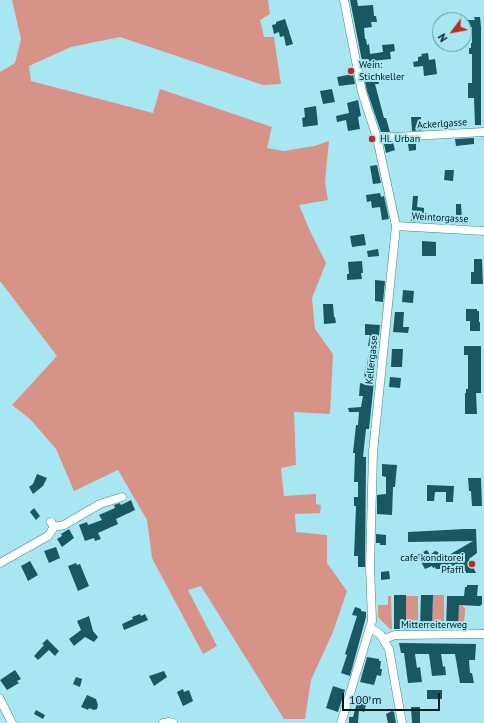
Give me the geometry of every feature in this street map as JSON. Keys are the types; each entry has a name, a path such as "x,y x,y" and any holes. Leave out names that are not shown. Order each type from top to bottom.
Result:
{"street":[{"name":"Kellergasse","path":"341,723 370,628 372,612 370,566 373,452 396,226 377,138 362,92 344,0"},
{"name":"Ackerlgasse","path":"377,138 484,132"},
{"name":"Weintorgasse","path":"396,226 484,231"},
{"path":"0,564 48,536 52,524 64,525 100,504 122,497"},
{"path":"370,628 378,632 384,639 391,656 402,723"},
{"name":"Mitterreiterweg","path":"384,639 395,635 484,634"},
{"path":"0,699 12,723"},
{"path":"163,723 173,723"}],"shaded area":[{"path":"12,0 268,0 270,14 260,20 264,37 274,37 281,84 263,85 120,37 71,47 29,66 31,81 153,113 160,89 272,127 267,148 284,151 314,146 329,141 325,182 328,200 299,205 326,263 312,298 315,329 333,354 330,414 294,412 296,465 281,468 284,496 316,494 316,504 321,505 320,513 295,514 296,532 327,535 327,563 347,591 333,632 311,680 305,719 284,719 201,586 188,590 217,646 203,654 152,558 147,520 118,470 74,491 56,449 30,419 12,405 57,356 0,281 0,72 15,63 21,39"},
{"path":"433,595 444,595 444,629 432,629"},
{"path":"388,596 391,596 392,629 390,629 378,617 378,605 388,605"},
{"path":"406,596 418,596 418,628 406,629 406,627 410,627 410,623 406,623"},
{"path":"459,603 465,608 464,629 458,629"}],"building":[{"path":"350,0 357,0 358,6 373,5 374,16 376,16 377,22 371,22 372,27 364,28 365,39 367,45 369,44 370,54 383,52 382,45 394,44 395,51 390,52 391,59 371,61 372,65 363,66"},
{"path":"474,17 480,17 481,125 475,125 474,98 468,98 468,83 472,83 472,54 469,54 469,52 472,52 472,20 475,20"},
{"path":"285,19 293,44 286,46 284,36 280,37 279,32 274,34 272,25"},
{"path":"428,53 429,60 435,59 437,74 424,76 423,66 414,67 413,62 418,61 418,57 422,56 421,54"},
{"path":"353,74 355,84 339,86 337,77"},
{"path":"377,74 379,84 375,84 384,118 386,118 390,132 381,132 367,91 364,76"},
{"path":"332,89 335,102 323,104 320,91"},
{"path":"358,100 361,116 358,117 360,129 348,131 346,120 337,122 336,116 349,113 347,103"},
{"path":"316,106 318,125 303,127 302,118 305,117 304,108"},
{"path":"411,117 421,117 421,125 425,125 426,130 412,131"},
{"path":"474,138 474,144 456,146 455,139"},
{"path":"393,143 395,150 386,153 384,144"},
{"path":"416,143 416,150 409,151 408,144"},
{"path":"377,165 381,183 373,184 370,166"},
{"path":"445,170 454,170 453,181 444,180"},
{"path":"380,193 381,197 384,196 389,219 382,220 380,207 372,208 371,201 367,202 366,195"},
{"path":"413,196 418,196 417,207 424,208 424,215 456,216 456,204 461,204 462,219 465,220 466,224 411,221"},
{"path":"364,234 366,245 352,247 350,236"},
{"path":"422,241 436,242 436,256 422,256"},
{"path":"378,249 379,256 368,257 367,251"},
{"path":"474,259 482,259 483,284 471,284 471,272 474,272"},
{"path":"362,261 362,279 347,280 347,274 349,274 348,262"},
{"path":"375,280 385,281 383,302 375,301"},
{"path":"403,290 414,291 413,303 402,302"},
{"path":"323,304 333,304 336,323 324,324"},
{"path":"466,309 477,309 477,311 479,311 480,331 470,331 470,321 466,321"},
{"path":"395,312 404,312 403,327 409,327 408,333 393,332"},
{"path":"365,324 380,325 369,429 366,429 363,457 366,457 365,567 358,567 358,556 354,556 356,506 354,506 354,497 358,497 358,482 354,482 355,453 353,453 359,412 349,412 348,408 361,407 363,396 359,396 360,383 364,384 365,367 367,367 368,357 370,357 371,346 368,346 370,335 365,335"},
{"path":"464,346 481,346 481,393 476,393 477,414 465,414 465,393 466,389 468,389 468,355 464,355"},
{"path":"392,349 403,349 402,367 391,367"},
{"path":"390,377 401,378 400,388 389,387"},
{"path":"382,464 397,465 395,487 393,487 392,515 377,514 377,495 386,494 386,477 382,476"},
{"path":"37,474 47,478 43,486 33,494 29,487 33,484"},
{"path":"468,478 481,478 482,506 472,506"},
{"path":"427,485 454,486 453,502 446,502 446,492 435,492 434,501 427,501"},
{"path":"131,500 135,510 116,519 118,524 98,533 101,539 95,541 94,538 85,541 79,525 87,522 88,525 102,520 99,515 115,508 114,505 120,503 121,505"},
{"path":"34,508 40,516 36,520 30,512"},
{"path":"69,529 74,538 62,547 57,539 62,536 61,534"},
{"path":"476,529 477,553 469,559 476,573 464,573 456,564 448,569 444,567 441,569 436,569 432,566 425,569 417,555 427,550 430,555 435,551 438,552 442,559 473,541 408,542 408,532"},
{"path":"376,534 386,535 386,545 376,543"},
{"path":"56,547 60,558 49,563 44,551"},
{"path":"30,561 38,575 28,581 21,566"},
{"path":"76,563 77,565 80,564 89,586 78,591 68,566"},
{"path":"389,571 390,579 381,580 381,572"},
{"path":"467,585 478,585 477,596 482,596 482,604 480,606 459,605 458,629 446,629 447,596 464,596 465,587 467,587"},
{"path":"394,595 406,595 406,629 394,629"},
{"path":"421,595 433,595 432,629 420,629"},
{"path":"355,607 366,612 366,617 350,676 341,673 347,655 345,654 357,616 352,615"},
{"path":"140,614 141,616 145,614 148,620 124,630 122,624 133,619 132,617"},
{"path":"89,616 93,631 98,637 94,642 85,637 74,646 69,639 81,630 77,621"},
{"path":"47,639 59,651 55,656 49,650 38,660 34,656 44,645 42,644"},
{"path":"399,643 476,644 475,660 469,660 470,673 472,673 474,683 460,683 455,654 441,654 446,675 432,676 429,654 415,654 417,668 420,667 422,682 408,683 404,653 401,653"},
{"path":"367,657 379,659 379,661 381,661 381,676 377,675 374,685 360,682"},
{"path":"15,670 21,679 17,681 19,683 7,690 0,680"},
{"path":"164,671 167,677 154,686 149,676"},
{"path":"76,677 82,679 80,687 73,684"},
{"path":"333,686 345,690 338,712 326,708"},
{"path":"183,689 184,692 189,690 193,701 183,706 177,692"},
{"path":"427,690 442,690 442,699 427,699"},
{"path":"87,695 96,699 98,705 97,709 94,710 89,708 88,710 81,707"},
{"path":"357,695 371,697 369,703 367,702 364,712 359,710 358,723 349,723 349,717 353,717 357,703 355,703"},
{"path":"411,707 420,707 420,723 412,723"},
{"path":"36,710 45,715 43,719 34,714"},
{"path":"392,711 394,712 396,723 388,723 386,714"}],"place":[{"name":"Wein: Stichkeller","path":"351,71"},
{"name":"Hl. Urban","path":"372,139"},
{"name":"cafe konditorei Pfaffl","path":"472,564"}]}
